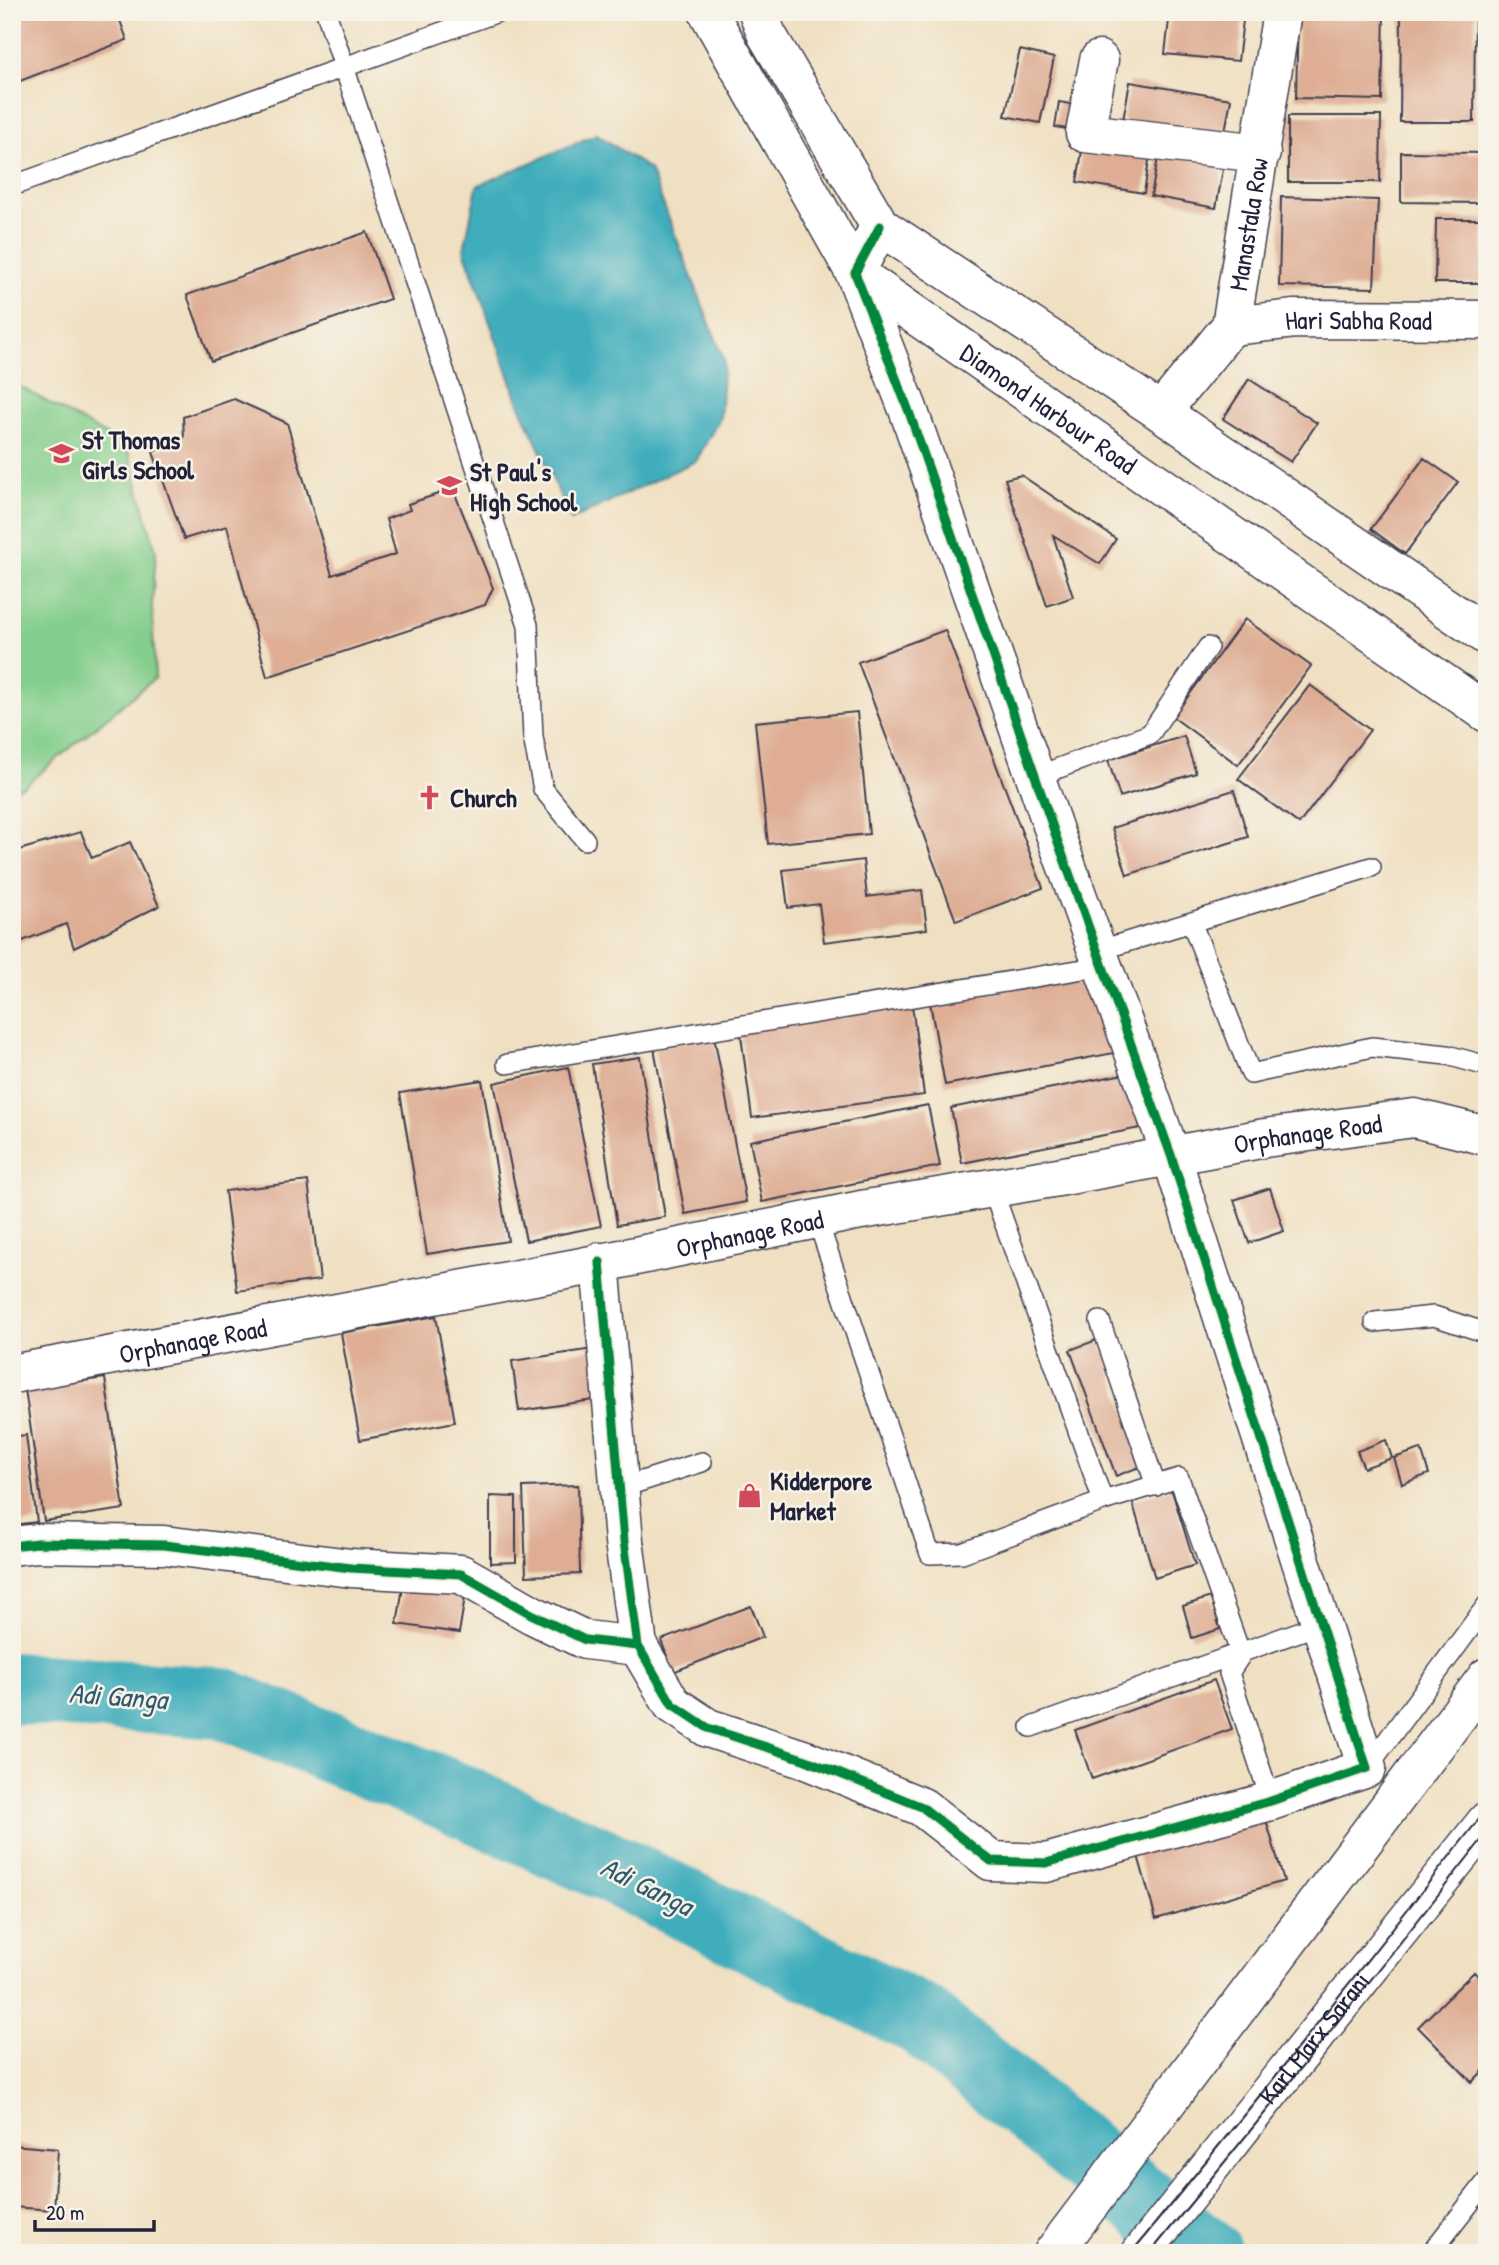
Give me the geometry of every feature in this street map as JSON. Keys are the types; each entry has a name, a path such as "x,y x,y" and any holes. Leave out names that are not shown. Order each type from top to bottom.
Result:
{"street":[{"name":"Diamond Harbour Road","path":"708,12 855,273 1487,713"},
{"name":"Diamond Harbour Road","path":"758,12 767,35 880,226 1161,412 1487,636"},
{"name":"Manastala Row","path":"1161,412 1231,326 1282,12"},
{"path":"1099,60 1085,132 1261,153"},
{"path":"600,1262 620,1488 638,1646 672,1704 708,1728 806,1760 922,1807 991,1861 1046,1863 1270,1801 1367,1768 1171,1156 908,409 855,273 880,226"},
{"name":"Hari Sabha Road","path":"1231,326 1295,319 1487,320"},
{"name":"Orphanage Road","path":"12,1374 817,1219 1265,1138 1414,1118 1487,1136"},
{"path":"12,1546 37,1543 164,1545 351,1568 461,1574 533,1615 585,1640 638,1646"},
{"path":"1053,2253 1487,1677"},
{"name":"Karl Marx Sarani","path":"1141,2253 1276,2088 1487,1821"}],"lane":[{"path":"326,12 528,625 533,737 543,789 585,840"},
{"path":"12,186 498,12"},
{"path":"1035,776 1150,734 1208,647"},
{"path":"507,1064 1100,958 1192,924 1371,867"},
{"path":"1192,924 1251,1074 1372,1047 1447,1055 1487,1066"},
{"path":"992,1188 1103,1501"},
{"path":"817,1219 930,1554 962,1553 1103,1501 1180,1478 1241,1655"},
{"path":"1374,1322 1434,1316 1487,1333"},
{"path":"1100,1321 1156,1486"},
{"path":"620,1488 702,1462"},
{"path":"1367,1768 1487,1605"},
{"path":"1031,1727 1241,1655 1321,1624"},
{"path":"1241,1655 1228,1673 1270,1801"},
{"path":"1431,2253 1487,2181"}],"green space":[{"path":"12,382 127,447 156,551 152,606 155,678 24,786 12,790"}],"water":[{"path":"597,134 650,170 724,360 720,418 696,461 571,520 518,401 464,250 477,186"}],"building":[{"path":"12,12 117,12 127,40 12,84"},
{"path":"1170,12 1244,12 1238,61 1165,54"},
{"path":"1298,12 1384,12 1382,100 1296,98"},
{"path":"1401,12 1475,12 1474,122 1400,122"},
{"path":"1020,50 1054,58 1040,123 1005,116"},
{"path":"1130,82 1231,99 1224,137 1123,120"},
{"path":"1059,102 1083,106 1079,131 1055,127"},
{"path":"1288,116 1381,116 1380,182 1288,182"},
{"path":"1084,138 1151,148 1144,193 1077,182"},
{"path":"1159,152 1224,164 1216,208 1151,196"},
{"path":"1401,152 1486,153 1485,203 1401,202"},
{"path":"1281,197 1378,200 1374,288 1279,286"},
{"path":"1436,219 1484,219 1483,283 1435,283"},
{"path":"367,232 390,299 211,361 187,295"},
{"path":"1249,379 1317,423 1291,462 1223,419"},
{"path":"234,399 287,423 332,575 396,554 386,519 410,510 408,504 453,489 493,588 485,605 267,677 227,526 184,539 153,452 184,438 183,417"},
{"path":"1424,458 1458,482 1405,554 1371,529"},
{"path":"1021,475 1116,539 1100,564 1053,535 1073,597 1047,606 1005,479"},
{"path":"1245,619 1311,666 1238,765 1173,717"},
{"path":"945,630 1043,888 956,921 858,662"},
{"path":"1310,685 1370,730 1299,824 1238,779"},
{"path":"857,712 869,834 768,844 755,722"},
{"path":"1184,736 1196,773 1120,797 1108,760"},
{"path":"1234,790 1248,837 1127,875 1112,828"},
{"path":"81,832 92,858 130,842 159,906 74,948 66,924 12,945 12,852"},
{"path":"863,860 867,897 922,890 927,929 824,942 819,904 788,908 783,870"},
{"path":"1099,972 1114,1053 945,1085 930,1003"},
{"path":"912,1005 924,1095 752,1118 740,1028"},
{"path":"714,1036 746,1202 685,1214 654,1048"},
{"path":"640,1057 665,1217 617,1225 592,1064"},
{"path":"568,1067 601,1226 526,1241 494,1083"},
{"path":"1129,1073 1140,1128 962,1163 951,1108"},
{"path":"482,1080 508,1241 427,1254 400,1093"},
{"path":"928,1105 940,1166 762,1202 750,1141"},
{"path":"308,1181 320,1280 237,1291 225,1191"},
{"path":"1270,1188 1284,1231 1249,1243 1234,1200"},
{"path":"12,1315 17,1332 12,1333"},
{"path":"436,1316 455,1422 360,1440 341,1333"},
{"path":"1099,1339 1145,1465 1116,1476 1070,1350"},
{"path":"601,1348 607,1398 519,1411 512,1361"},
{"path":"105,1378 124,1509 44,1521 25,1389"},
{"path":"26,1435 37,1522 12,1525 12,1437"},
{"path":"1386,1440 1392,1458 1364,1468 1357,1451"},
{"path":"1421,1449 1429,1474 1402,1484 1394,1458"},
{"path":"578,1485 580,1574 526,1576 523,1487"},
{"path":"1171,1488 1195,1565 1155,1578 1132,1501"},
{"path":"490,1496 516,1497 516,1562 490,1563"},
{"path":"404,1581 466,1591 459,1633 397,1624"},
{"path":"1211,1597 1220,1629 1192,1638 1183,1606"},
{"path":"751,1606 763,1637 673,1672 661,1640"},
{"path":"1214,1680 1232,1729 1092,1779 1075,1730"},
{"path":"1264,1813 1284,1881 1156,1919 1137,1852"},
{"path":"1474,1972 1487,1985 1487,2067 1472,2082 1418,2027"},
{"path":"12,2145 58,2149 54,2210 12,2207"}],"waterway":[{"name":"Adi Ganga","path":"12,1688 221,1703 444,1793 601,1863 921,2020 1206,2253"}],"tram line":[{"path":"1131,2253 1270,2083 1487,1809"},
{"path":"1150,2253 1282,2092 1487,1833"}],"cycle path":[{"path":"600,1262 624,1541 638,1646 672,1704 708,1728 806,1760 922,1807 991,1861 1046,1863 1271,1801 1367,1768 1171,1155 1059,845 908,409 855,273 880,226"},
{"path":"12,1546 37,1543 164,1545 351,1568 461,1574 533,1615 585,1640 638,1646"}],"place":[{"name":"St Thomas Girls School","path":"62,454"},
{"name":"St Paul's High School","path":"450,486"},
{"name":"Church","path":"430,797"},
{"name":"Kidderpore Market","path":"750,1495"}]}
